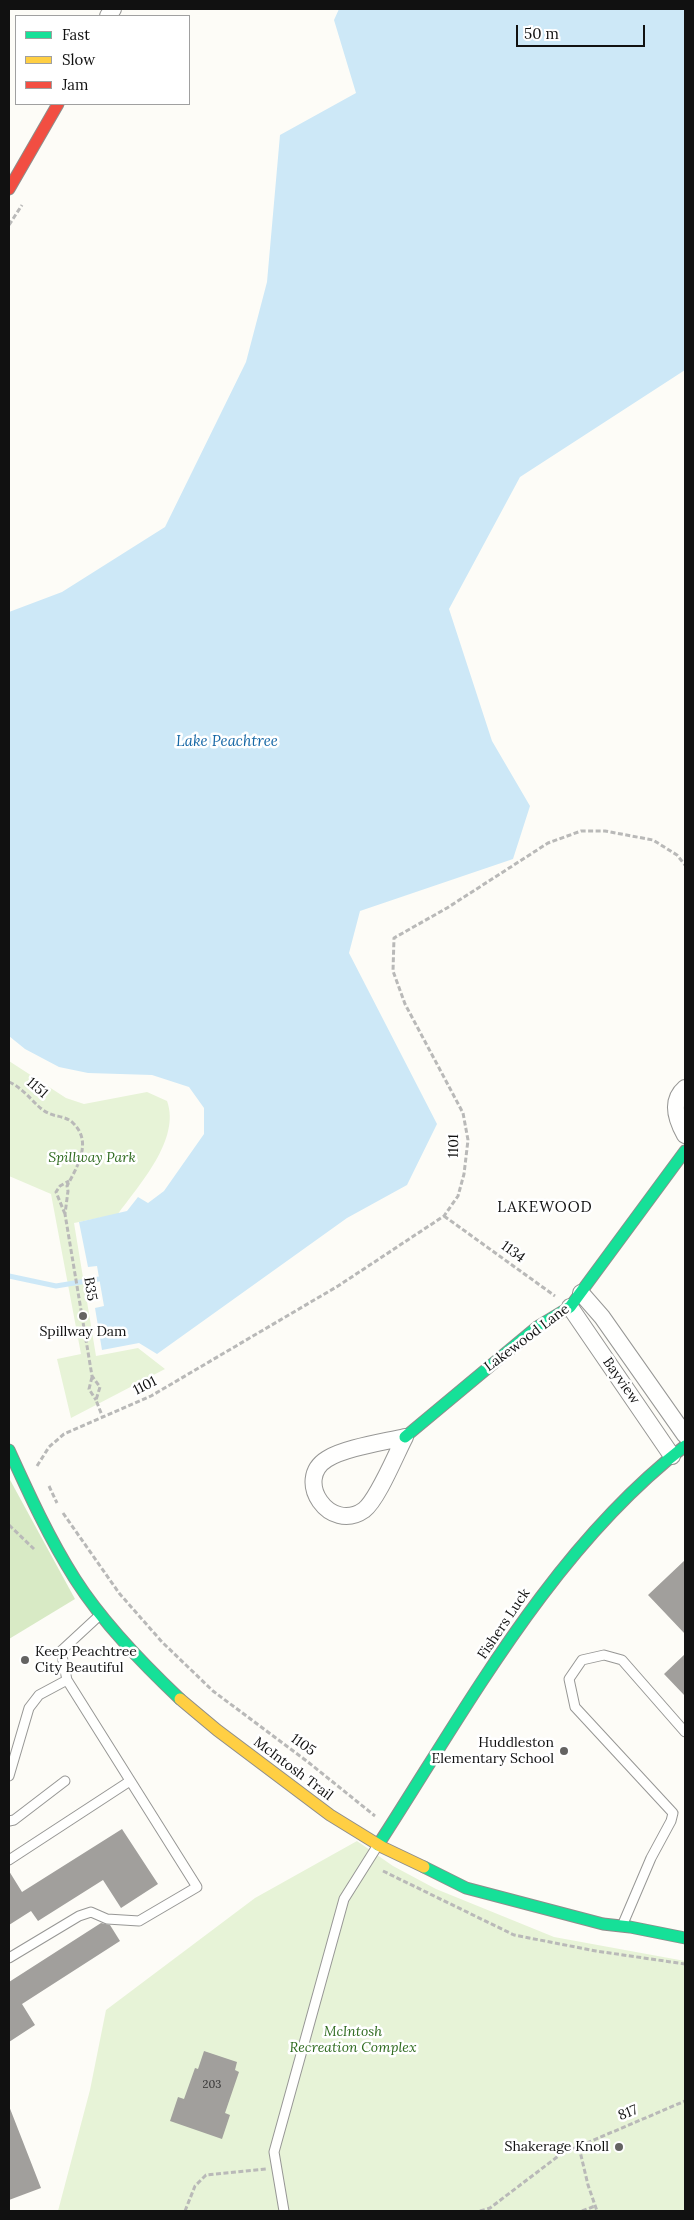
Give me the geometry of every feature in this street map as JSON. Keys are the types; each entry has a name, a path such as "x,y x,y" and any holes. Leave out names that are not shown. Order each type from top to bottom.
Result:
{"street":[{"path":"9,189 57,105"},
{"path":"685,1088 680,1092 676,1100 675,1112 685,1134"},
{"name":"Lakewood Lane","path":"405,1437 337,1454 326,1459 318,1469 314,1480 314,1492 320,1503 328,1512 340,1516 352,1515 364,1510 372,1500 405,1437 537,1327 570,1307 685,1151"},
{"name":"Bayview","path":"580,1293 602,1317 685,1435"},
{"name":"Bayview","path":"570,1307 679,1451"},
{"name":"McIntosh Trail","path":"9,1450 24,1486 75,1579 101,1614 151,1671 181,1700 330,1815 378,1845 466,1888 603,1924 685,1938"},
{"name":"Fishers Luck","path":"378,1845 520,1624 556,1575 604,1520 679,1451"}],"lane":[{"path":"9,1958 90,1912 108,1919 139,1921 197,1886 67,1680 61,1651 101,1614"},
{"path":"621,1926 651,1858 671,1821 673,1813 575,1707 569,1679 582,1660 604,1655 622,1660 685,1732"},
{"path":"9,1776 30,1708 39,1695 67,1680"},
{"path":"9,1821 14,1820 65,1781"},
{"path":"9,1860 130,1781"},
{"path":"284,2211 274,2152 344,1899 378,1845"}],"path":[{"name":"1101","path":"42,1473 38,1465 50,1447 64,1434 151,1396 330,1291 444,1216 458,1196 464,1174 468,1140 463,1113 405,1004 393,970 394,938 447,908 548,843 581,830 605,831 653,840 677,855 685,865"},
{"name":"1151","path":"9,1082 24,1090 48,1113 56,1114 72,1122 80,1132 83,1143 82,1156 67,1186 65,1214"},
{"name":"1151","path":"68,1226 56,1192 60,1186 70,1181"},
{"name":"1134","path":"444,1216 570,1307"},
{"name":"B35","path":"68,1226 92,1376"},
{"path":"92,1376 89,1389 96,1400 103,1418"},
{"path":"92,1376 100,1388 96,1400"},
{"name":"1105","path":"46,1480 61,1511 92,1557 119,1593 162,1642 213,1690 308,1762 389,1827"},
{"path":"596,1951 603,1924"},
{"name":"817","path":"480,2211 490,2209 561,2154 685,2101"},
{"path":"579,2147 588,2185 597,2211"},
{"path":"185,2211 195,2186 206,2175 248,2169 277,2169"},
{"path":"582,2211 595,2206"}],"green space":[{"name":"Spillway Park","path":"9,1061 66,1098 84,1104 147,1092 167,1101 170,1116 168,1131 156,1161 118,1214 74,1223 96,1356 138,1348 165,1369 71,1418 57,1359 81,1354 51,1194 9,1176"},
{"path":"9,1478 75,1599 9,1639"},
{"name":"McIntosh Recreation Complex","path":"357,1841 393,1866 436,1889 554,1937 685,1961 685,2211 58,2211 90,2090 106,2010 255,1898"}],"water":[{"name":"Lake Peachtree","path":"339,9 685,9 685,370 520,477 449,609 492,741 530,806 513,859 360,911 349,953 437,1124 407,1185 347,1218 157,1354 139,1343 102,1350 95,1308 104,1306 97,1266 88,1267 79,1222 127,1211 138,1197 148,1203 164,1191 204,1134 204,1108 189,1087 152,1075 88,1073 59,1067 25,1049 9,1036 9,612 62,592 165,527 246,362 267,282 280,135 356,93 334,20"}],"building":[{"path":"685,1560 685,1634 648,1595"},
{"path":"685,1654 685,1696 664,1674"},
{"path":"122,1829 158,1884 121,1908 103,1880 38,1921 31,1911 9,1925 9,1871 22,1892"},
{"path":"101,1923 110,1925 120,1941 22,2004 35,2025 9,2042 9,1982"},
{"path":"204,2051 237,2062 235,2070 239,2072 225,2113 230,2115 222,2139 170,2121 178,2097 184,2099 195,2068 198,2069"},
{"path":"9,2106 41,2188 9,2200"}],"waterway":[{"path":"9,1276 56,1286 99,1279"}],"traffic: fast":[{"path":"405,1437 537,1327 570,1307 685,1151"},
{"path":"378,1845 515,1632 553,1581 594,1532 637,1487 685,1446"},
{"path":"9,1450 48,1532 75,1579 124,1642 180,1699"},
{"path":"424,1867 466,1888 603,1924 630,1927 685,1938"}],"traffic: slow":[{"path":"180,1699 217,1730 330,1815 382,1847 424,1867"}],"traffic: jam":[{"path":"9,189 57,105"}],"place":[{"name":"Spillway Dam","path":"83,1316"},
{"name":"Keep Peachtree City Beautiful","path":"25,1660"},
{"name":"Huddleston Elementary School","path":"564,1751"},
{"name":"Shakerage Knoll","path":"619,2147"}],"district":[{"name":"LAKEWOOD","path":"545,1208"}]}
